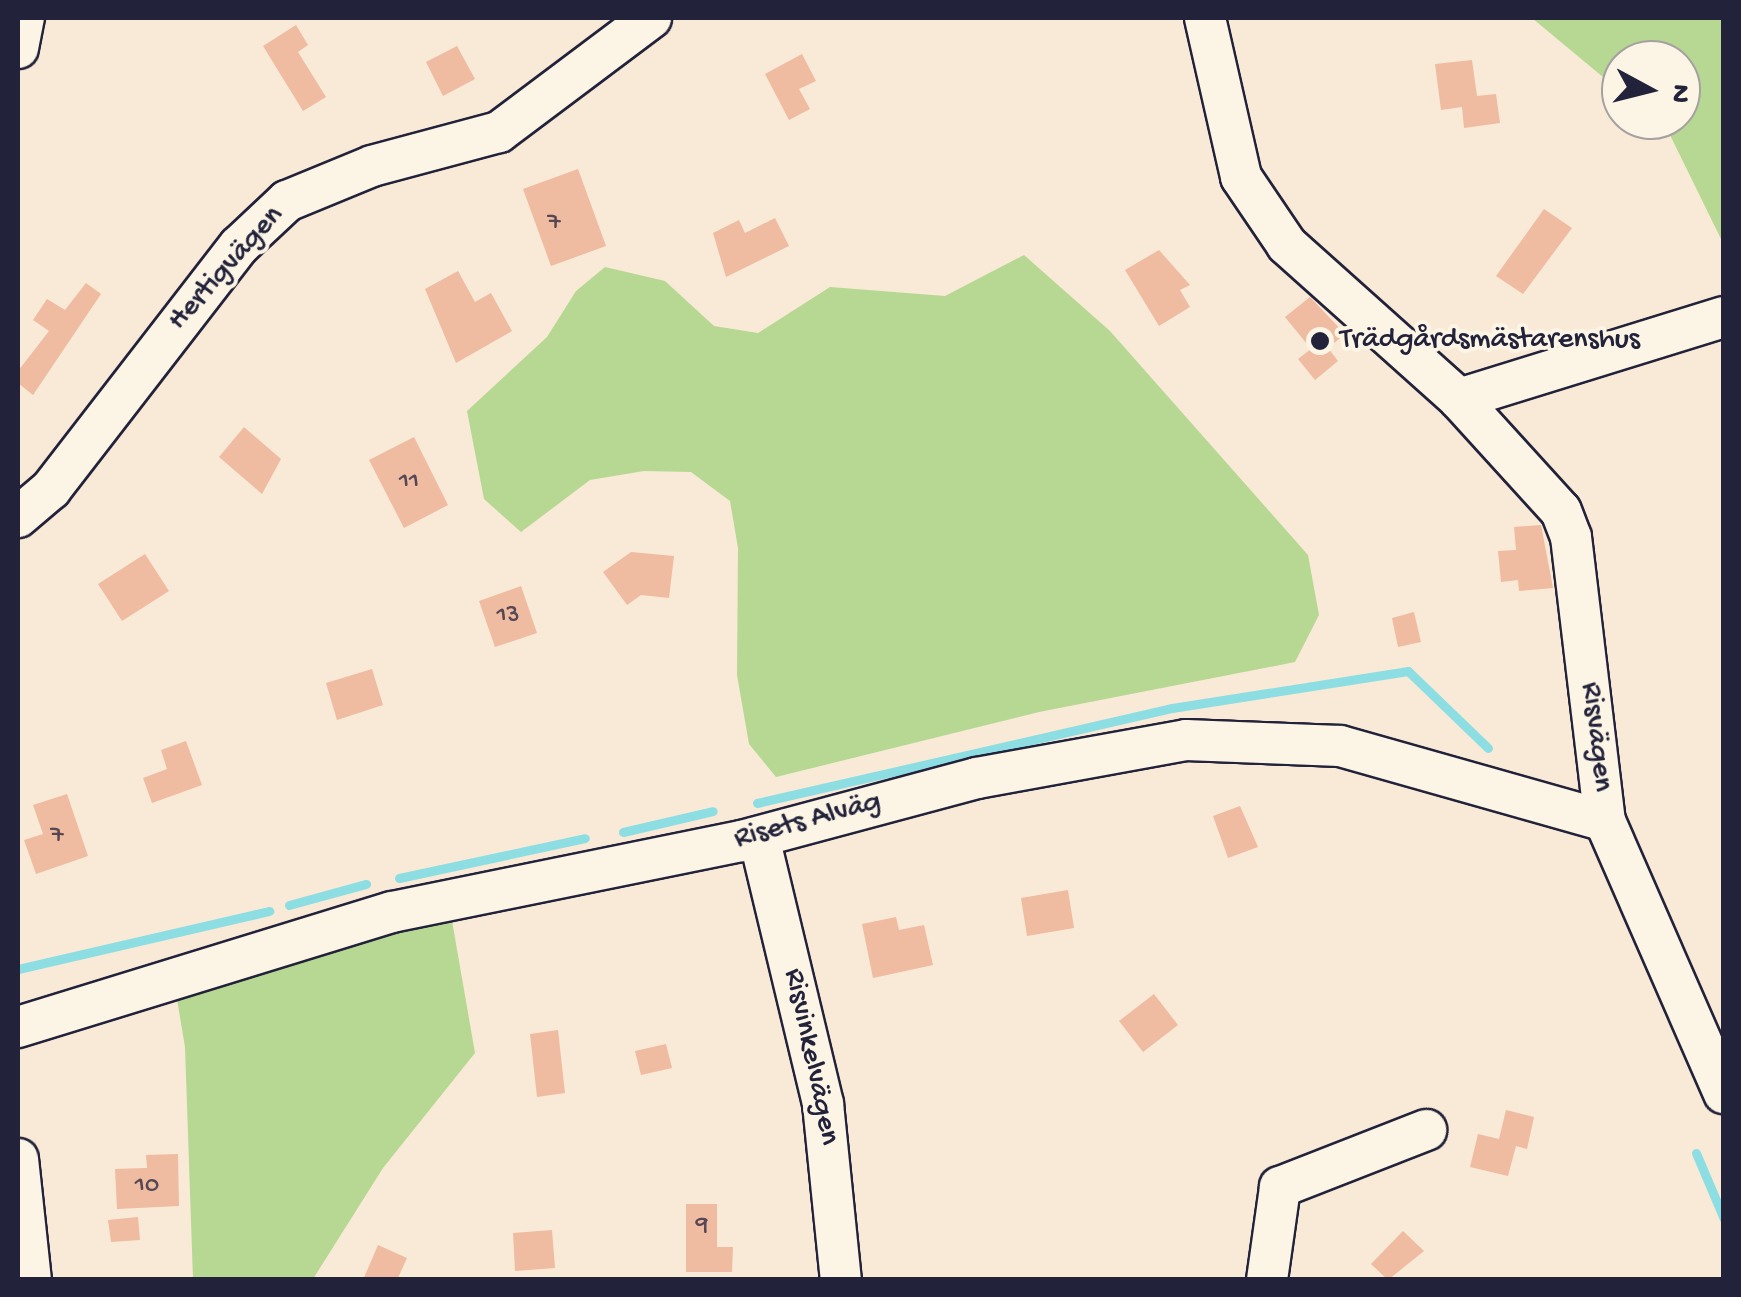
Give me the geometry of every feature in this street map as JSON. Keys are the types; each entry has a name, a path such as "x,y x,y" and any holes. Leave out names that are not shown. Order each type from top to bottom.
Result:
{"street":[{"path":"18,48 24,18"},
{"name":"Hertigvägen","path":"18,517 51,489 239,246 287,201 372,166 499,132 651,18"},
{"name":"Risvägen","path":"1206,18 1241,177 1287,245 1459,399 1560,511 1571,538 1605,821 1724,1093"},
{"path":"1459,399 1724,317"},
{"name":"Risets Alväg","path":"18,1027 374,916 759,837 977,778 1230,736 1340,746 1605,821"},
{"name":"Risvinkelvägen","path":"759,837 823,1104 841,1280"},
{"path":"1267,1280 1280,1187 1426,1130"},
{"path":"18,1160 31,1280"}],"green space":[{"path":"1532,18 1723,18 1723,243 1672,140 1701,140 1701,40 1601,40 1601,75"},
{"path":"1024,255 1110,331 1308,555 1319,615 1295,662 1039,712 776,777 749,744 737,675 738,548 730,501 691,472 644,471 590,480 521,532 484,499 467,411 547,337 576,291 605,267 665,281 714,326 758,333 830,287 945,296"},
{"path":"451,915 475,1053 383,1168 313,1279 193,1279 185,1047 173,975"}],"building":[{"path":"296,25 308,45 298,52 326,97 303,111 263,46"},
{"path":"457,46 475,79 443,96 426,62"},
{"path":"802,54 816,81 799,89 810,109 789,120 765,74"},
{"path":"1472,60 1477,96 1496,94 1500,123 1464,128 1462,107 1441,110 1435,64"},
{"path":"578,169 606,246 551,266 523,189"},
{"path":"1544,209 1572,228 1523,294 1496,276"},
{"path":"775,218 789,246 726,277 713,233 739,220 745,233"},
{"path":"1159,250 1190,285 1180,290 1190,307 1159,326 1125,270"},
{"path":"458,271 475,302 491,293 512,331 456,363 425,289"},
{"path":"86,283 101,294 33,395 18,383 18,371 49,331 33,320 47,299 65,310"},
{"name":"Trädgårdsmästarenshus","path":"1310,297 1345,334 1328,348 1338,361 1315,380 1298,359 1311,349 1285,317"},
{"path":"244,427 281,459 262,494 219,457"},
{"path":"414,437 448,505 404,528 369,460"},
{"path":"1541,525 1553,588 1519,591 1518,580 1501,582 1498,551 1516,550 1514,527"},
{"path":"631,552 674,556 669,598 641,595 627,605 603,572"},
{"path":"145,554 169,591 122,621 98,584"},
{"path":"521,586 537,633 495,647 479,601"},
{"path":"1414,612 1421,642 1398,647 1392,618"},
{"path":"372,669 383,705 337,720 326,683"},
{"path":"186,741 202,785 152,803 143,778 167,769 161,750"},
{"path":"67,794 88,856 36,874 24,840 43,834 33,805"},
{"path":"1240,806 1258,847 1228,858 1213,816"},
{"path":"1068,890 1074,928 1027,936 1021,898"},
{"path":"896,917 899,930 924,925 933,965 873,978 862,924"},
{"path":"1154,994 1178,1025 1143,1052 1119,1021"},
{"path":"558,1030 565,1093 537,1097 530,1034"},
{"path":"666,1044 672,1068 641,1075 635,1051"},
{"path":"1506,1110 1534,1117 1527,1149 1516,1146 1508,1176 1470,1167 1478,1134 1499,1139"},
{"path":"178,1154 179,1206 117,1209 115,1169 147,1168 146,1155"},
{"path":"686,1204 717,1204 717,1247 733,1247 732,1272 686,1272"},
{"path":"138,1217 140,1240 111,1242 108,1220"},
{"path":"552,1230 555,1268 515,1271 513,1233"},
{"path":"1403,1231 1424,1251 1388,1280 1371,1264"},
{"path":"378,1245 407,1258 397,1280 363,1280"}],"waterway":[{"path":"757,803 1172,708 1408,671 1488,748"},
{"path":"623,832 713,811"},
{"path":"399,878 585,838"},
{"path":"289,905 366,884"},
{"path":"18,969 269,911"},
{"path":"1696,1153 1724,1219"}],"place":[{"name":"Trädgårdsmästarenshus","path":"1320,341"}]}
